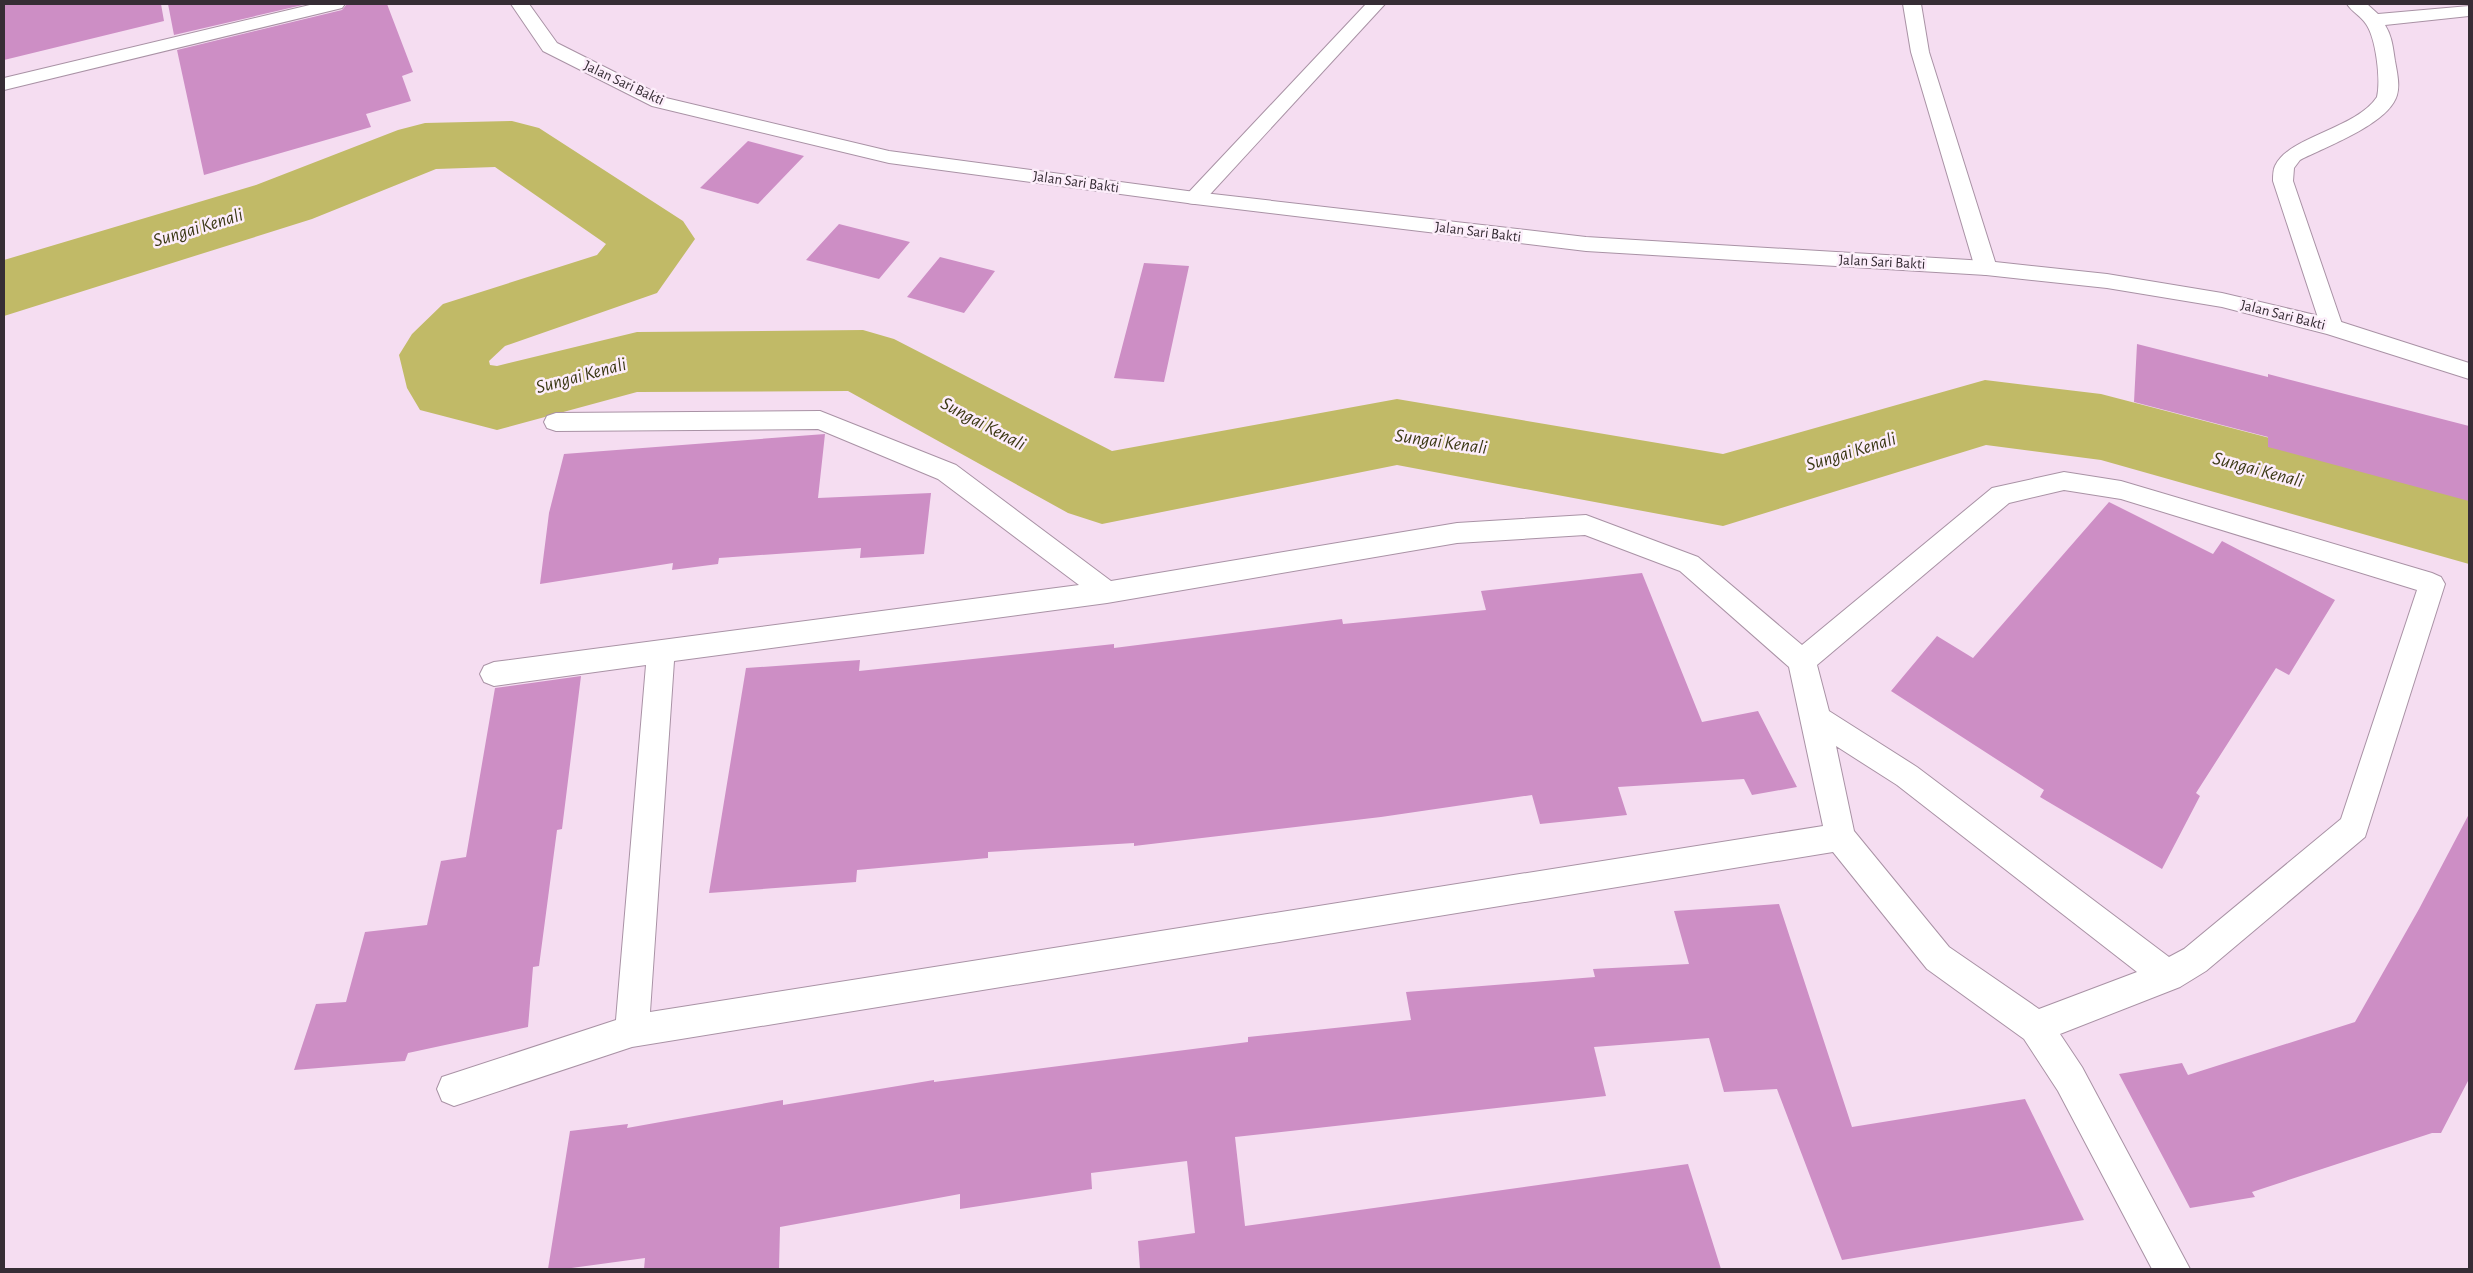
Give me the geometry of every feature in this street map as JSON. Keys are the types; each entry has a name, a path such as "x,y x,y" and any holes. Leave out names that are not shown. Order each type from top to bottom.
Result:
{"street":[{"path":"4,84 336,4"},
{"name":"Jalan Sari Bakti","path":"520,4 550,48 658,102 889,157 1195,198 1586,244 1986,268 2107,281 2222,300 2332,327 2469,371"},
{"path":"1195,198 1376,4"},
{"path":"1912,4 1920,52 1986,268"},
{"path":"2332,327 2282,181 2284,167 2293,156 2374,114 2387,98 2388,80 2383,37 2375,20 2356,4"},
{"path":"2375,20 2469,11"},
{"path":"556,422 820,420 947,472 1107,592"},
{"path":"1802,661 2001,495 2064,481 2121,490 2432,584 2354,827 2194,960 2168,976 2036,1027"},
{"path":"494,674 1107,592 1457,533 1586,525 1689,564 1802,661 1816,718 1840,837 1938,958 2036,1027 2070,1079 2172,1269"},
{"path":"632,1031 661,652"},
{"path":"1816,718 1907,776 2168,976"},
{"path":"454,1089 632,1031 1840,837"}],"building":[{"path":"4,4 161,4 164,21 4,60"},
{"path":"168,4 307,4 174,35"},
{"path":"347,4 387,4 413,72 402,76 411,101 366,114 371,127 204,175 177,50 342,10"},
{"path":"748,141 804,156 758,204 700,188"},
{"path":"839,224 910,242 879,279 806,260"},
{"path":"940,257 995,271 964,313 907,297"},
{"path":"1144,263 1189,266 1164,382 1114,378"},
{"path":"2137,344 2268,377 2268,374 2469,426 2469,501 2268,447 2268,437 2134,402"},
{"path":"825,434 818,498 931,493 924,554 860,558 861,548 719,558 718,564 672,570 673,563 540,584 549,513 564,454"},
{"path":"2109,502 2213,554 2222,541 2335,600 2289,675 2276,668 2196,793 2200,796 2162,869 2040,797 2044,790 1891,691 1937,636 1973,658"},
{"path":"1642,573 1702,722 1758,711 1797,787 1752,795 1744,779 1618,787 1627,815 1540,824 1532,795 1381,817 1134,846 1134,843 988,852 988,858 857,870 856,882 709,893 746,668 860,660 859,671 1114,644 1114,648 1342,619 1343,624 1486,610 1481,591"},
{"path":"581,676 562,829 557,830 539,966 533,967 528,1027 408,1053 405,1061 294,1070 316,1004 346,1002 365,932 427,925 441,861 466,857 495,688"},
{"path":"2469,814 2469,1079 2441,1133 2432,1133 2252,1192 2255,1197 2190,1208 2119,1074 2182,1063 2188,1075 2355,1022 2419,909"},
{"path":"1779,904 1852,1127 2025,1099 2084,1220 1842,1260 1777,1089 1724,1092 1709,1038 1594,1047 1606,1096 1235,1137 1245,1226 1688,1164 1721,1269 1140,1269 1138,1241 1195,1233 1187,1161 1091,1173 1092,1189 960,1209 960,1194 780,1227 779,1269 644,1269 645,1258 564,1269 548,1269 570,1131 628,1124 627,1128 783,1100 783,1105 934,1080 934,1082 1248,1042 1248,1037 1411,1020 1406,992 1595,977 1593,969 1689,964 1674,911"}],"waterway":[{"name":"Sungai Kenali","path":"4,288 284,202 425,146 512,144 654,239 627,274 474,325 443,355 452,388 497,398 637,362 863,360 1102,488 1397,432 1723,490 1985,412 2101,427 2469,527"}]}
